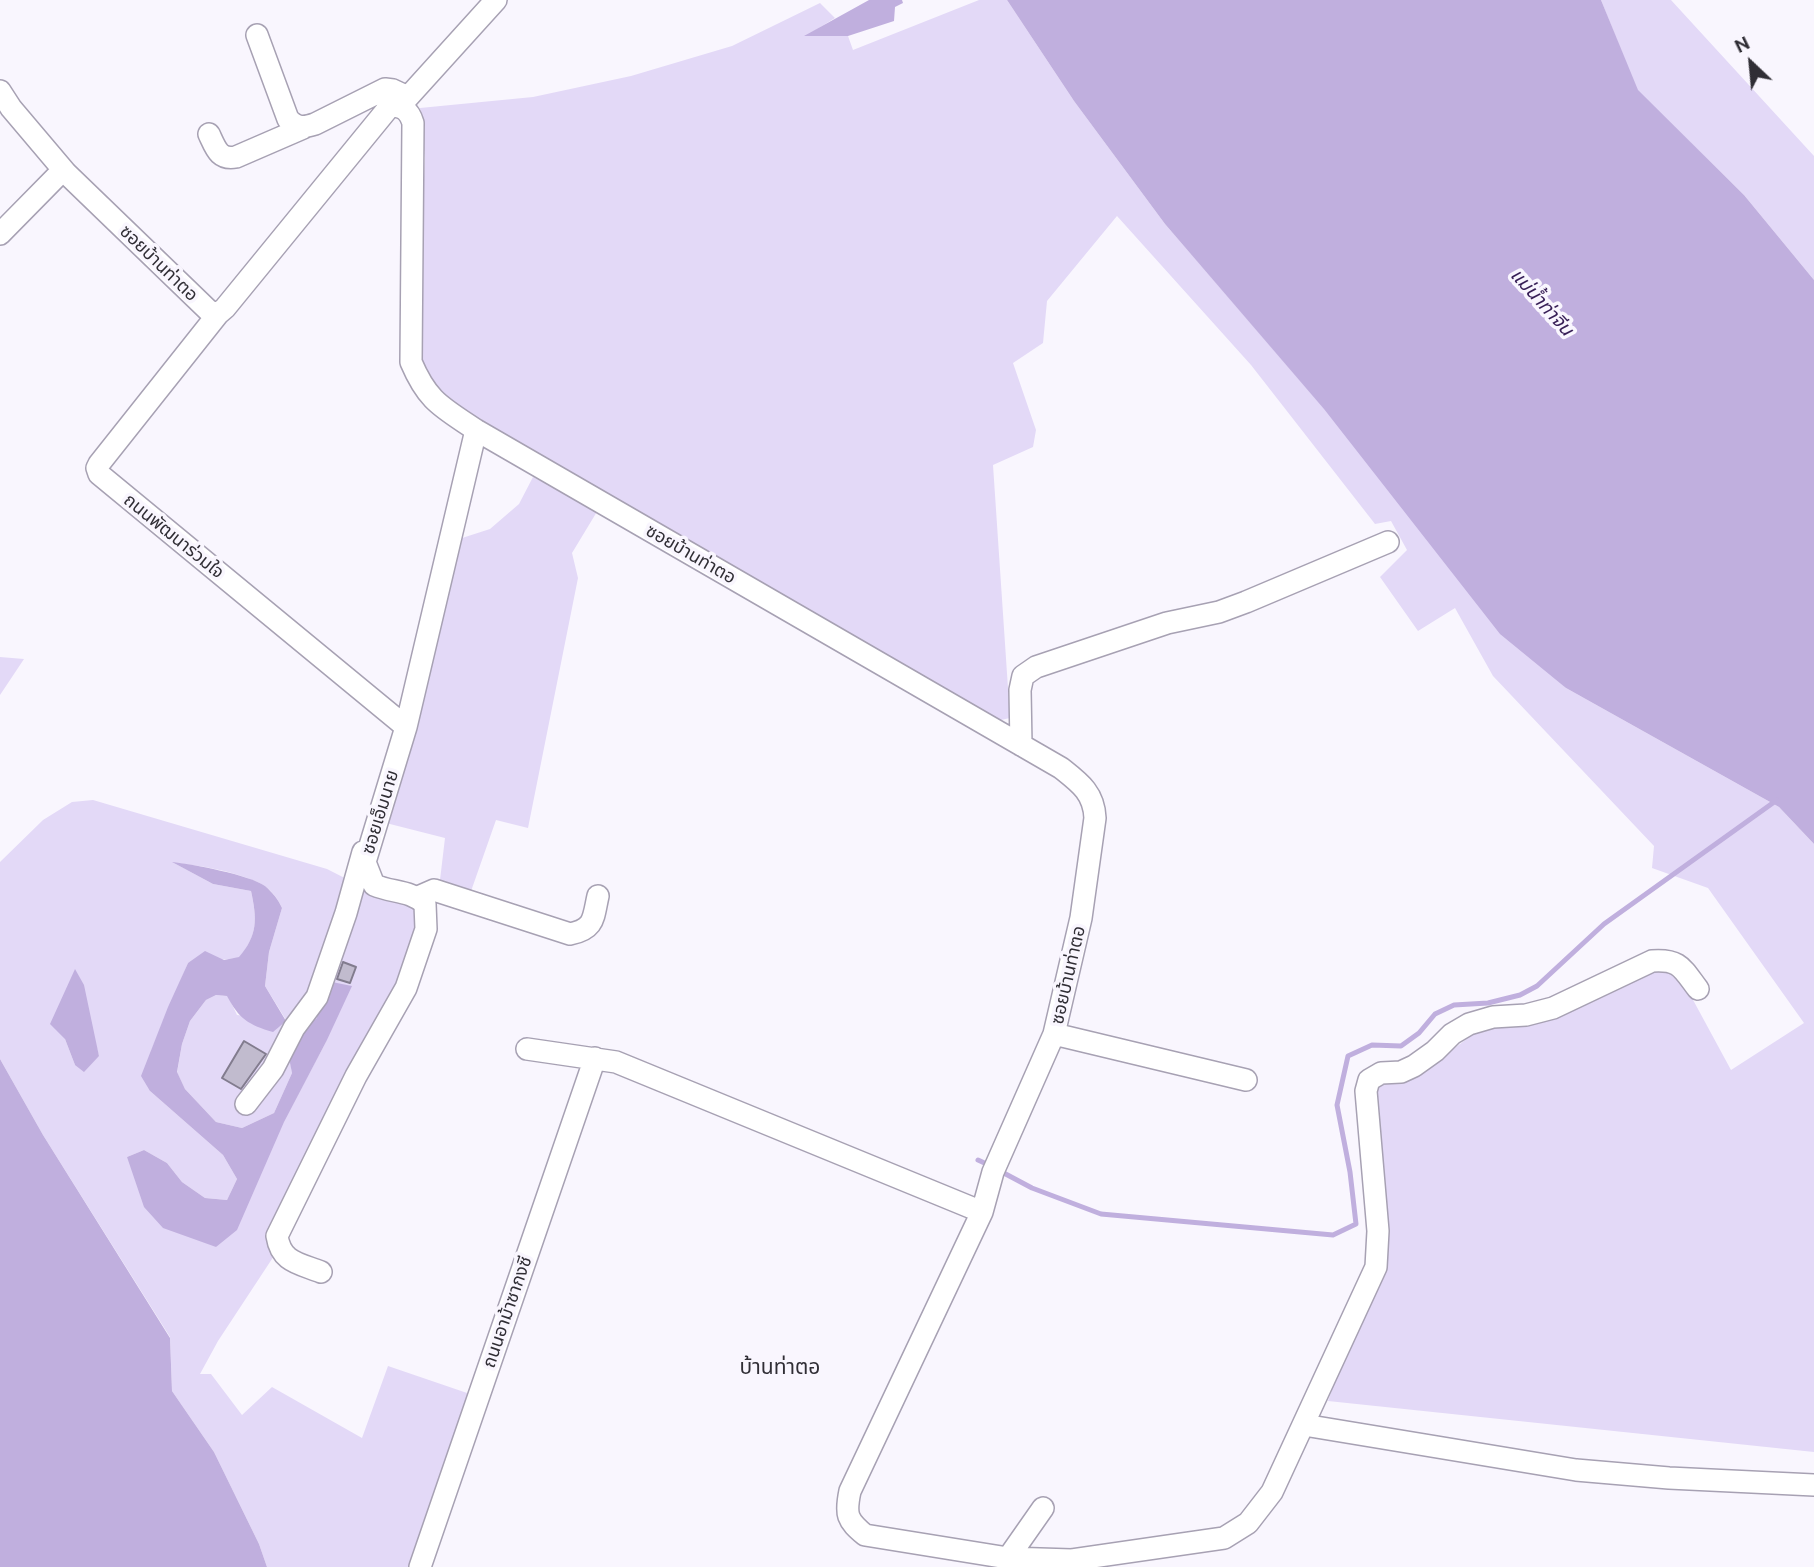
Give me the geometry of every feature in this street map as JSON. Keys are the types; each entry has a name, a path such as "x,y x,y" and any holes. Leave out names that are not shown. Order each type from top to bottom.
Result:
{"street":[{"path":"218,314 390,106 404,102 498,1"},
{"path":"257,35 288,119 303,128"},
{"path":"209,134 218,152 228,158 236,157 385,89 393,90 404,102"},
{"name":"ซอยบ้านท่าตอ","path":"0,91 63,170 209,311 218,314"},
{"name":"ซอยบ้านท่าตอ","path":"404,102 413,123 411,362 421,386 438,405 1061,768 1085,787 1094,804 1095,818 1082,918 1054,1034 997,1163 982,1212 850,1491 847,1506 850,1523 865,1535 1016,1561 1072,1560 1224,1538 1248,1523 1272,1492 1376,1267 1378,1231 1366,1091 1368,1080 1381,1073 1401,1072 1414,1066 1452,1034 1469,1024 1493,1017 1526,1015 1553,1008 1652,961 1669,960 1681,967 1698,989"},
{"path":"0,234 63,170"},
{"name":"ถนนพัฒนาร่วมใจ","path":"218,314 99,464 99,474 403,724"},
{"name":"ซอยเอ็มนาย","path":"418,897 374,885 365,862 403,724 477,430"},
{"path":"1021,745 1020,690 1023,676 1036,667 1167,623 1219,612 1388,542"},
{"path":"246,1104 273,1069 293,1028 317,997 346,913 403,724"},
{"path":"321,1272 288,1259 279,1248 277,1236 356,1076 415,968 426,929 425,904 418,897 434,890 570,934 582,932 591,924 598,896"},
{"path":"1054,1034 1246,1080"},
{"path":"527,1049 616,1062 982,1212"},
{"name":"ถนนอาม้าซากงซี","path":"420,1567 595,1058"},
{"path":"1304,1425 1576,1470 1669,1478 1814,1485"},
{"path":"1016,1561 1043,1508"}],"shaded area":[{"path":"979,0 1007,0 1074,101 1165,224 1566,688 1779,807 1814,844 1814,1452 1328,1401 1385,1257 1386,1195 1375,1085 1402,1077 1428,1064 1475,1032 1663,964 1679,974 1731,1070 1804,1023 1708,888 1652,868 1654,846 1493,676 1455,608 1418,631 1380,577 1407,550 1391,521 1375,524 1251,365 1117,216 1047,301 1043,343 1013,363 1036,430 1033,447 993,465 1010,718 996,721 434,395 418,370 415,341 425,158 420,108 533,97 631,76 732,46 820,3 835,18 806,36 848,36 853,50"},
{"path":"1601,0 1671,0 1814,156 1814,280 1744,195 1637,90"},
{"path":"533,477 598,510 572,553 578,578 528,828 496,820 470,894 440,880 445,838 386,823 459,539 490,529 519,504"},
{"path":"0,657 24,659 0,695"},
{"path":"93,800 327,869 380,896 432,898 403,1016 338,1130 293,1227 218,1341 200,1374 211,1374 242,1415 272,1387 362,1438 388,1366 470,1394 410,1567 267,1567 259,1544 214,1452 172,1391 170,1337 43,1135 0,1059 0,862 43,820 72,802","holes":["174,863 218,870 252,880 271,891 282,908 269,952 265,986 286,1020 237,1015 228,996 216,995 206,1000 190,1021 182,1044 177,1073 185,1089 216,1122 242,1128 274,1113 292,1073 289,1053 316,1019 332,983 326,1042 216,1247 127,1157 144,1150 167,1163 182,1182 205,1198 227,1200 237,1179 223,1155 150,1091 151,1051 188,963 239,958 245,950 254,926 251,891 213,884","75,970 99,1056 75,1065 65,1039 63,1001"]}],"water":[{"path":"869,0 902,0 903,3 895,7 894,21 848,36 804,36"},
{"name":"แม่น้ำท่าจีน","path":"1007,0 1601,0 1638,90 1744,195 1814,280 1814,844 1779,807 1566,688 1500,634 1324,409 1165,224 1074,101"},
{"path":"172,862 220,871 258,882 270,891 282,908 269,952 265,986 286,1021 273,1032 251,1024 240,1016 227,996 216,995 206,1000 190,1021 182,1044 177,1072 185,1089 216,1122 242,1128 274,1113 292,1073 288,1053 300,1026 316,1019 332,982 352,986 284,1122 237,1230 216,1247 163,1228 144,1207 127,1157 144,1150 167,1163 182,1182 205,1198 227,1200 237,1179 223,1155 150,1091 141,1076 188,963 205,951 224,960 239,957 253,934 254,910 251,891 213,884"},
{"path":"75,969 84,985 99,1056 84,1072 75,1065 65,1039 50,1024"},
{"path":"0,1059 43,1135 170,1338 172,1391 214,1452 259,1544 267,1567 0,1567"}],"building":[{"path":"343,962 356,967 350,983 337,979"},
{"path":"244,1041 266,1054 241,1089 222,1078"}],"waterway":[{"path":"1000,1171 1032,1188 1101,1214 1333,1235 1356,1224 1350,1172 1337,1105 1348,1056 1372,1045 1401,1046 1419,1033 1435,1014 1454,1005 1488,1003 1520,995 1537,986 1604,924 1777,800"},
{"path":"978,1160 991,1166"}],"district":[{"name":"บ้านท่าตอ","path":"780,1367"}]}
